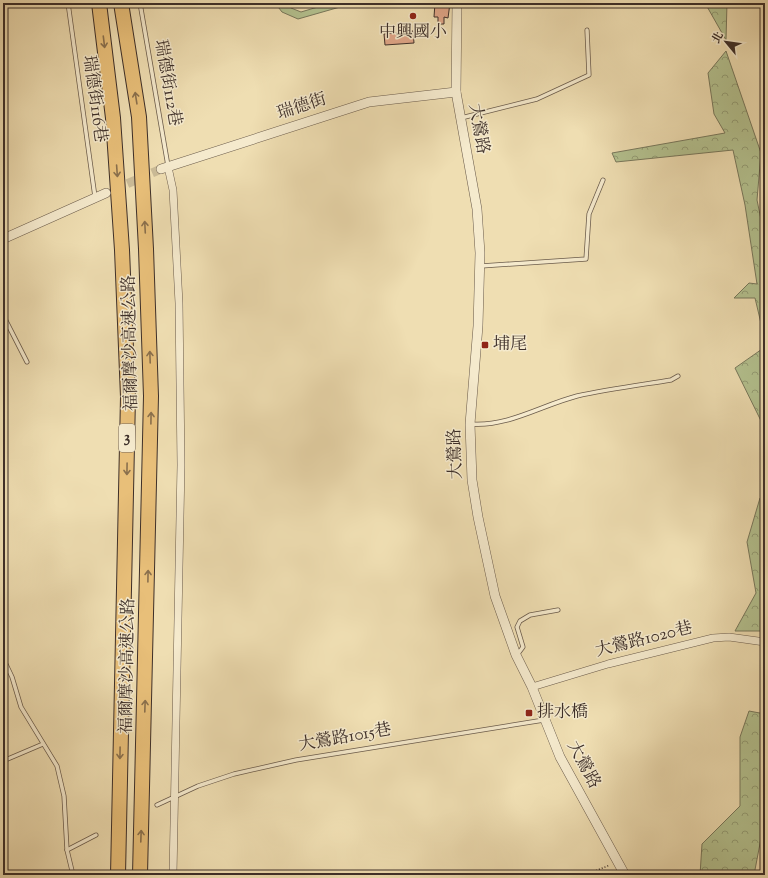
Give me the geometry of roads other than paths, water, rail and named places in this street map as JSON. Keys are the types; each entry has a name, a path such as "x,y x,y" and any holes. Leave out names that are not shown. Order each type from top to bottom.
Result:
{"highway":[{"name":"福爾摩沙高速公路","path":"99,3 114,118 122,250 128,397 118,875"},
{"name":"福爾摩沙高速公路","path":"121,3 139,117 146,249 151,396 140,875"}],"street":[{"name":"大鶯路","path":"457,3 456,92 477,209 480,253 478,326 470,424 472,480 478,517 495,596 516,656 532,687 560,758 619,861 625,875"},
{"name":"瑞德街","path":"164,168 369,102 456,92"},
{"path":"164,168 174,190 180,426 173,875"},
{"path":"3,238 106,193"},
{"name":"大鶯路1020巷","path":"532,687 608,664 713,638 729,637 765,642"}],"lane":[{"name":"瑞德街116巷","path":"68,3 95,198"},
{"name":"瑞德街112巷","path":"140,3 164,168"},
{"path":"460,118 537,99 589,75 587,30"},
{"path":"480,266 586,259 589,214 603,180"},
{"path":"3,315 27,362"},
{"path":"470,424 482,425 497,423 576,396 671,380 678,376"},
{"path":"516,656 523,647 517,626 520,621 530,615 558,610"},
{"path":"3,658 12,677 21,708 57,766 63,789 67,850 73,875"},
{"name":"大鶯路1015巷","path":"157,805 198,786 234,774 296,760 544,720"},
{"path":"3,761 43,744"},
{"path":"67,850 96,835"}],"tunnel":[{"path":"115,189 161,169"}],"place":[{"name":"中興國小","path":"413,16"},
{"name":"埔尾","path":"485,345"},
{"name":"排水橋","path":"529,713"}]}
